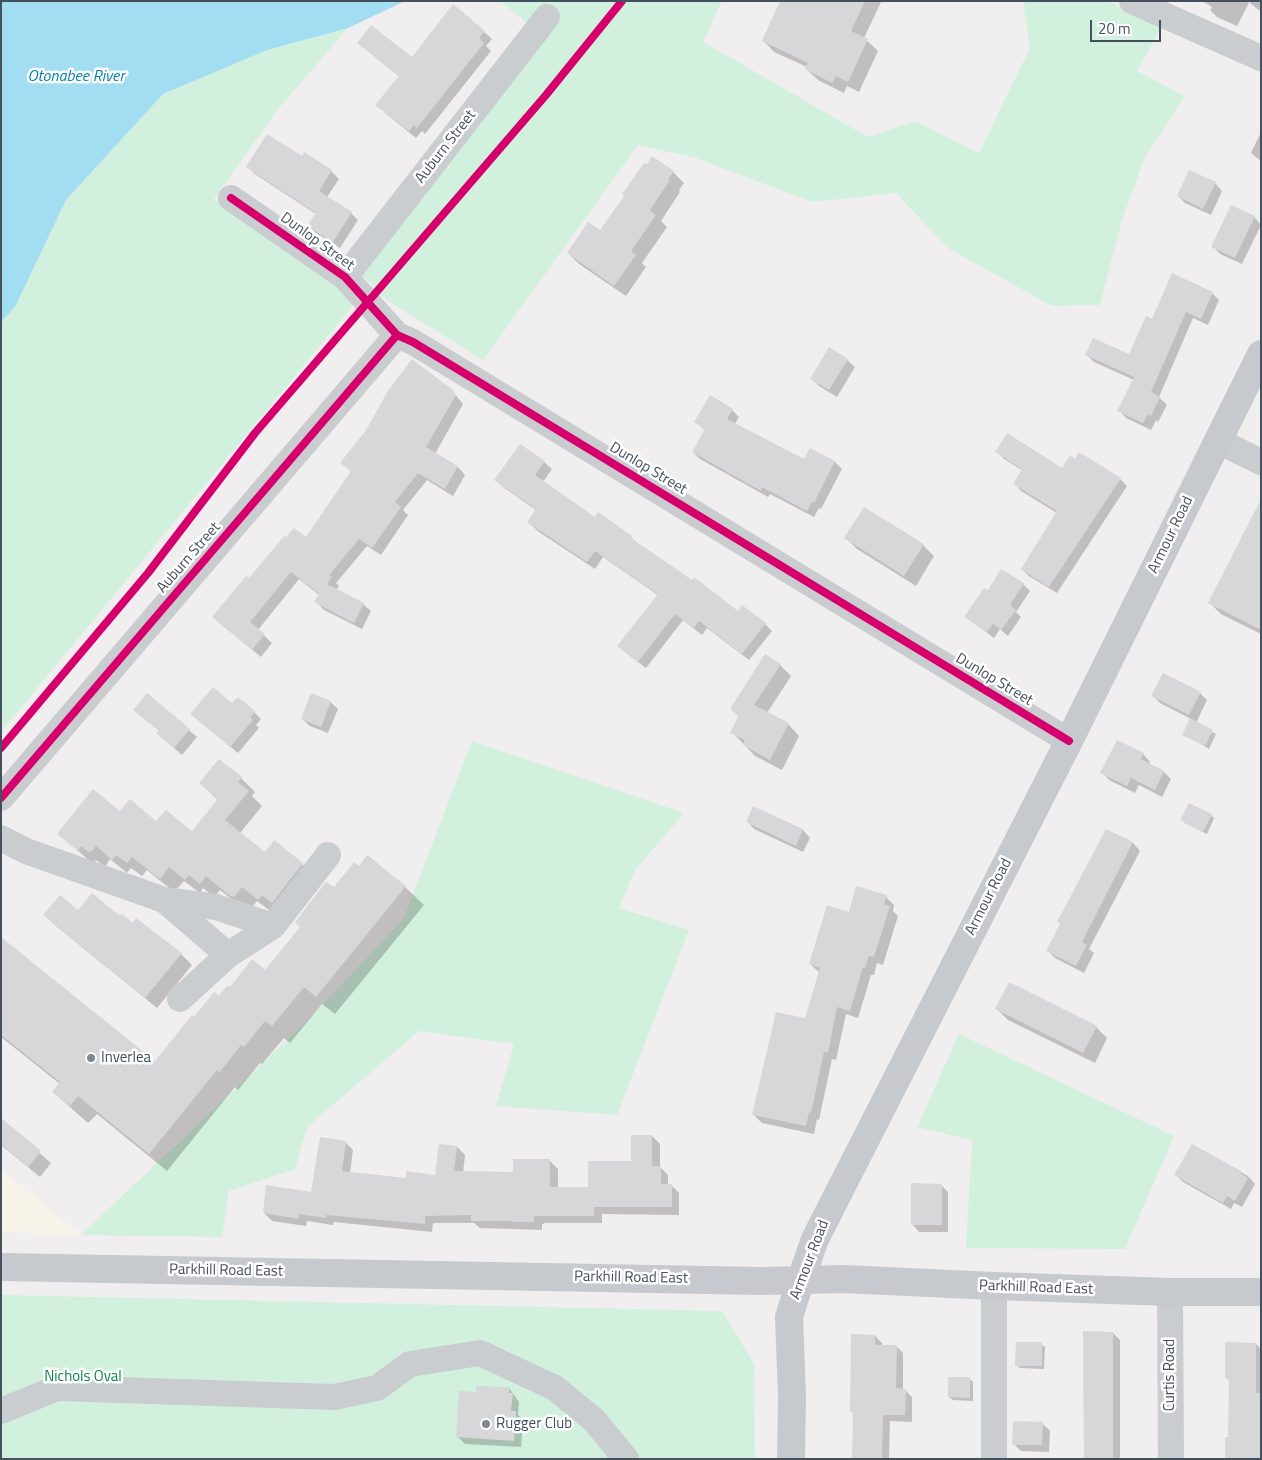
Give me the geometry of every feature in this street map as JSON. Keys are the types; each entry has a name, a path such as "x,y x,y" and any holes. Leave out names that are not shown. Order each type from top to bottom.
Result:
{"main road":[{"name":"Armour Road","path":"791,1459 792,1396 789,1317 819,1231 1069,741 1261,354"},
{"name":"Parkhill Road East","path":"1,1267 751,1280 842,1279 1170,1292 1261,1292"}],"street":[{"path":"1132,1 1261,58"},
{"name":"Auburn Street","path":"345,277 547,17"},
{"name":"Dunlop Street","path":"231,198 345,277 398,335 413,342 1069,741"},
{"name":"Auburn Street","path":"1,798 398,335"},
{"path":"1218,441 1261,462"},
{"path":"1,838 26,851 164,900 216,907 273,926"},
{"path":"180,999 228,955 273,926 328,855"},
{"path":"164,900 228,955"},
{"path":"994,1286 994,1459"},
{"name":"Curtis Road","path":"1170,1292 1170,1459"},
{"path":"1,1411 57,1388 334,1397 377,1388 410,1364 480,1353 555,1388 594,1420 626,1459"}],"shaded area":[{"path":"1,1169 81,1235 1,1232"}],"green space":[{"path":"500,1 722,1 703,42 868,137 915,121 979,153 1030,48 1024,7 1025,1 1108,1 1161,28 1137,71 1185,96 1144,159 1121,223 1100,305 1052,306 948,248 896,193 812,202 696,158 638,145 483,360 387,300 361,274 529,24"},
{"path":"348,28 279,108 214,199 337,277 356,302 1,732 1,322 15,307 66,200 163,94 267,50"},
{"path":"472,741 684,813 635,870 619,908 689,930 617,1115 496,1106 514,1044 419,1031 307,1127 295,1169 229,1191 222,1237 81,1235 308,1020 403,920"},
{"path":"959,1034 1174,1136 1125,1249 966,1248 972,1140 917,1127"},
{"name":"Nichols Oval","path":"1,1295 722,1311 754,1364 755,1459 1,1459"}],"water":[{"name":"Otonabee River","path":"1,1 405,1 348,28 267,50 163,94 66,200 15,307 1,322"}],"building":[{"path":"780,1 865,1 851,31 868,39 848,82 836,76 832,83 805,69 808,63 762,41"},
{"path":"453,4 485,31 479,38 484,43 417,128 414,125 409,131 375,105 399,76 357,43 371,25 412,57"},
{"path":"267,134 302,156 304,152 332,170 319,191 352,212 333,242 307,226 316,213 246,167"},
{"path":"652,156 674,171 650,210 656,215 631,251 636,255 614,286 567,253 588,222 600,230 624,196 622,194 644,163 647,164"},
{"path":"1189,170 1216,182 1203,209 1177,196"},
{"path":"1231,205 1255,216 1235,258 1211,247"},
{"path":"1172,273 1213,292 1201,319 1186,312 1151,392 1160,397 1151,416 1148,414 1143,423 1117,411 1134,377 1085,355 1093,338 1129,354 1146,316 1152,319"},
{"path":"829,347 848,359 829,390 810,379"},
{"path":"412,359 454,391 456,395 426,447 458,466 445,489 418,473 395,502 401,507 372,548 359,539 329,575 332,577 327,584 364,603 354,623 314,602 319,594 291,572 250,622 265,634 252,650 212,617 246,576 249,578 284,536 286,537 294,528 306,537 351,471 340,463 366,430 388,391"},
{"path":"710,395 733,409 727,419 804,459 810,448 835,461 814,503 812,502 807,511 762,487 761,491 692,452 705,429 694,422"},
{"path":"1007,433 1062,468 1070,455 1075,459 1079,452 1121,478 1049,587 1021,569 1057,511 1013,484 1022,469 995,452"},
{"path":"520,444 545,461 535,475 595,517 598,512 632,536 631,538 692,580 694,577 738,611 742,605 766,623 742,654 699,621 694,628 675,614 638,662 617,646 658,594 595,551 587,562 527,522 536,509 494,480"},
{"path":"1261,499 1261,630 1208,603"},
{"path":"864,507 924,544 904,576 844,538"},
{"path":"1001,569 1024,583 1010,605 1016,610 1001,630 993,624 987,632 964,617 984,588 988,590"},
{"path":"765,654 781,664 754,705 789,723 770,760 743,745 745,740 730,733 739,715 730,709"},
{"path":"1163,673 1201,692 1189,715 1151,696"},
{"path":"213,687 232,703 238,697 255,711 250,717 253,720 230,747 190,714"},
{"path":"147,693 190,729 174,748 156,733 159,731 133,710"},
{"path":"311,693 331,701 321,727 301,719"},
{"path":"1190,718 1213,730 1205,746 1182,735"},
{"path":"1117,740 1144,753 1141,759 1164,771 1155,790 1131,778 1127,786 1100,773"},
{"path":"219,759 242,777 238,782 249,791 225,820 265,852 274,840 303,863 272,903 262,895 258,900 242,887 234,897 229,895 206,876 200,884 189,875 185,880 169,867 160,879 132,857 127,863 116,855 112,860 96,846 90,853 81,846 78,851 57,834 93,789 120,811 130,799 156,821 166,810 192,831 218,799 199,783"},
{"path":"1189,803 1212,814 1203,832 1180,820"},
{"path":"753,806 803,829 796,846 746,822"},
{"path":"1106,829 1133,842 1082,942 1087,945 1076,966 1046,951 1060,924 1057,922"},
{"path":"367,855 406,886 316,997 304,987 272,1026 265,1021 244,1047 241,1045 219,1073 217,1070 149,1154 78,1096 70,1106 52,1092 60,1082 1,1035 1,937 155,1061 192,1015 194,1017 214,992 219,996 228,985 230,987 252,959 265,970 300,927 295,922 326,882 334,887 354,862 359,866"},
{"path":"856,886 887,895 884,905 890,906 874,957 869,956 865,968 863,967 850,1011 837,1007 828,1053 824,1052 811,1113 809,1112 806,1126 752,1115 776,1012 805,1018 820,968 809,964 827,905 849,912"},
{"path":"92,893 120,916 122,914 133,923 136,918 182,953 145,998 43,915 60,895 78,910"},
{"path":"1009,982 1097,1026 1083,1053 995,1009"},
{"path":"1,1118 41,1151 28,1167 1,1144"},
{"path":"631,1135 652,1135 652,1166 661,1166 661,1184 672,1184 672,1207 594,1207 594,1216 534,1216 534,1222 471,1221 471,1215 425,1216 425,1224 326,1215 326,1218 299,1214 299,1219 263,1213 266,1185 311,1192 320,1137 346,1141 342,1171 406,1178 406,1171 435,1175 439,1144 457,1146 454,1171 513,1172 513,1159 550,1159 550,1187 588,1187 588,1161 631,1161"},
{"path":"1192,1144 1241,1171 1240,1173 1248,1178 1235,1201 1227,1196 1223,1203 1174,1175"},
{"path":"911,1183 942,1184 942,1225 911,1225"},
{"path":"1083,1331 1113,1332 1113,1459 1084,1459"},
{"path":"851,1334 875,1335 875,1345 897,1345 896,1388 906,1389 905,1415 883,1415 882,1459 852,1459 853,1411 850,1411"},
{"path":"1016,1342 1042,1342 1042,1366 1015,1366"},
{"path":"1225,1342 1256,1343 1256,1393 1261,1393 1261,1459 1225,1459 1225,1437 1228,1437 1229,1378 1225,1378"},
{"path":"948,1377 970,1377 970,1398 948,1397"},
{"name":"Rugger Club","path":"476,1386 509,1387 509,1393 513,1393 511,1411 516,1411 514,1441 456,1437 459,1391 476,1392"},
{"path":"1013,1421 1043,1422 1042,1445 1012,1445"}],"cycle path":[{"path":"1,748 148,573 255,433 546,95 622,1"},
{"path":"231,198 345,277 397,335 413,342 1069,741"},
{"path":"1,798 397,335"}],"place":[{"name":"Inverlea","path":"91,1058"},
{"name":"Rugger Club","path":"486,1424"}]}
